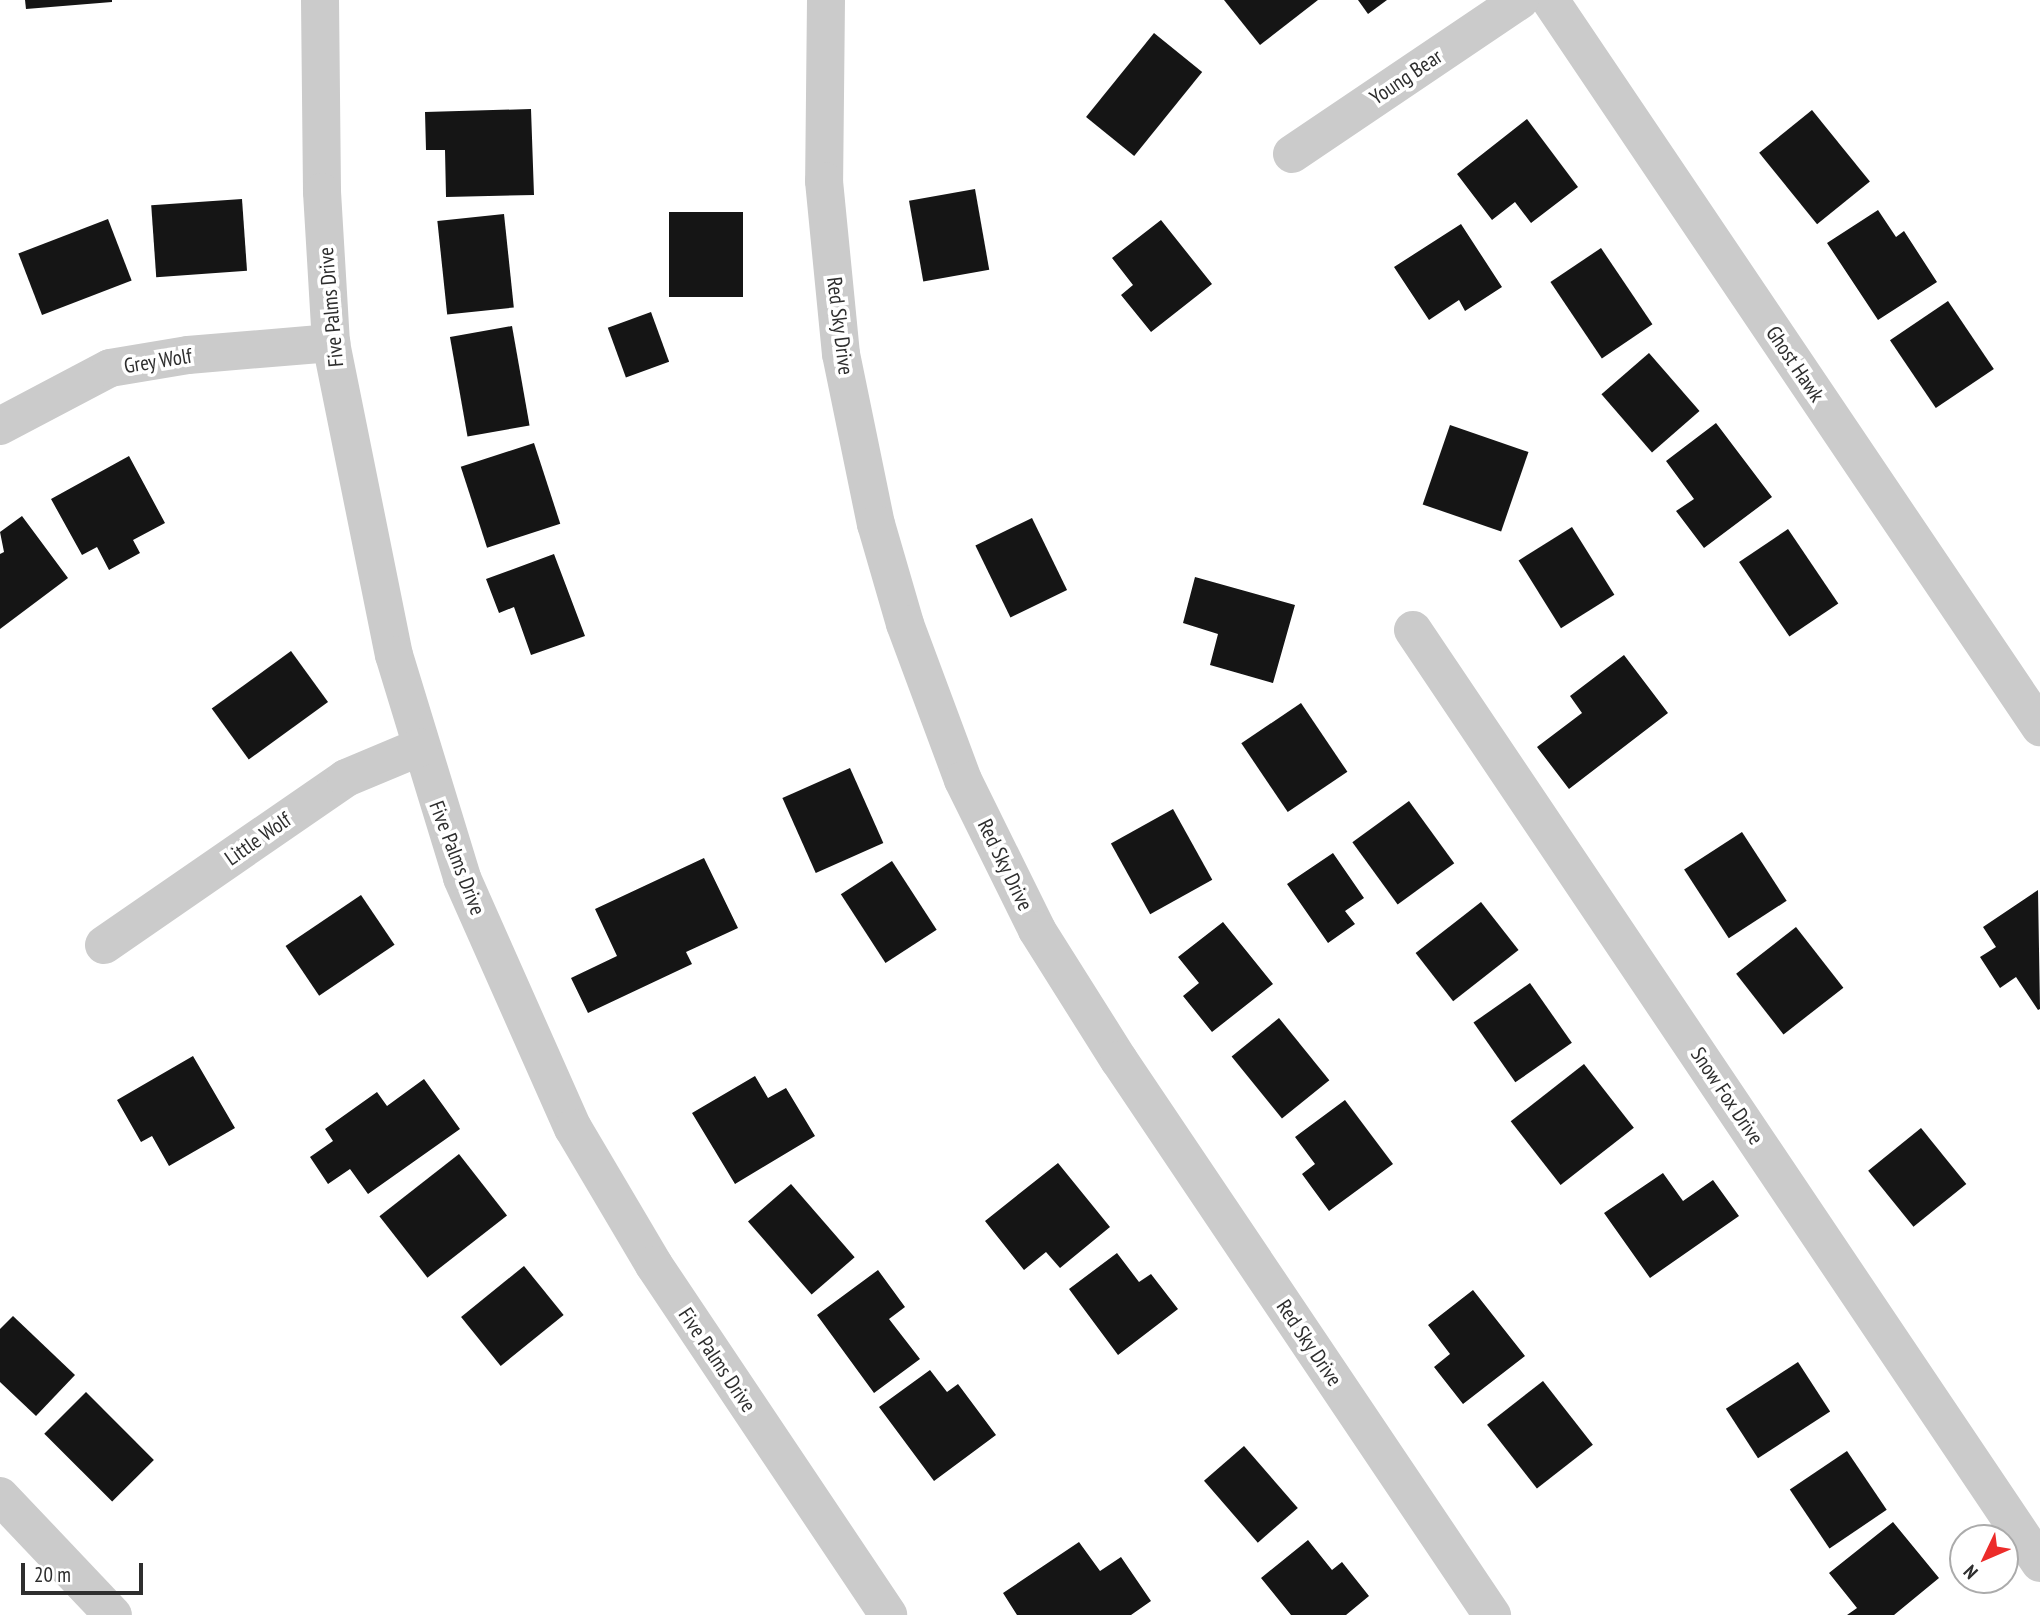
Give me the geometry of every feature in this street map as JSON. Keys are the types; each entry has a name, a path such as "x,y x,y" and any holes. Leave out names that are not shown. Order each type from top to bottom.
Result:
{"street":[{"name":"Five Palms Drive","path":"320,0 321,192 331,343 394,655 462,878 573,1128 654,1265 888,1615"},
{"name":"Red Sky Drive","path":"826,0 824,181 841,354 876,524 905,624 963,780 1037,930 1119,1060 1492,1615"},
{"name":"Young Bear","path":"1292,155 1520,0"},
{"name":"Ghost Hawk","path":"1550,0 2040,727"},
{"name":"Grey Wolf","path":"0,426 110,368 187,355 331,343"},
{"name":"Snow Fox Drive","path":"1413,630 2040,1563"},
{"name":"Little Wolf","path":"104,945 346,778 420,747"},
{"path":"0,1496 113,1615"}],"building":[{"path":"25,0 112,0 112,2 26,9"},
{"path":"1224,0 1318,0 1260,45"},
{"path":"1358,0 1387,0 1368,14"},
{"path":"1154,33 1202,72 1134,156 1086,117"},
{"path":"531,109 534,195 446,197 445,150 426,150 425,112"},
{"path":"1812,110 1870,181 1817,224 1759,153"},
{"path":"1527,119 1578,187 1531,223 1515,202 1492,220 1457,174"},
{"path":"975,189 989,270 923,281 909,201"},
{"path":"242,199 247,271 156,277 151,205"},
{"path":"1878,210 1896,237 1904,231 1937,282 1878,320 1827,243"},
{"path":"669,212 743,212 743,297 669,297"},
{"path":"504,214 514,307 447,314 437,221"},
{"path":"108,219 132,281 42,315 18,253"},
{"path":"1161,220 1212,284 1151,332 1121,295 1133,285 1112,258"},
{"path":"1461,224 1502,287 1465,311 1459,300 1429,320 1394,267"},
{"path":"1601,248 1652,324 1602,358 1550,282"},
{"path":"1948,301 1994,369 1936,408 1890,340"},
{"path":"651,312 669,362 626,378 608,328"},
{"path":"512,326 530,425 467,436 450,337"},
{"path":"1649,353 1700,411 1652,452 1601,394"},
{"path":"1716,423 1772,497 1704,548 1676,511 1694,499 1666,461"},
{"path":"1450,425 1528,452 1501,531 1423,504"},
{"path":"534,443 560,524 487,548 461,467"},
{"path":"129,456 165,523 133,540 140,553 109,570 97,547 82,555 51,499"},
{"path":"22,516 68,578 0,629 0,554 4,552 0,532"},
{"path":"1032,518 1067,590 1010,618 975,546"},
{"path":"1572,527 1614,595 1561,628 1519,560"},
{"path":"1788,529 1838,604 1789,637 1739,562"},
{"path":"554,554 585,636 531,655 514,607 499,613 486,579"},
{"path":"1195,577 1295,605 1273,683 1210,665 1218,634 1183,623"},
{"path":"291,651 328,702 249,760 212,709"},
{"path":"1624,655 1668,713 1569,789 1537,747 1582,713 1570,696"},
{"path":"1301,703 1347,772 1288,812 1241,743"},
{"path":"850,768 883,843 816,873 782,798"},
{"path":"1409,801 1454,863 1398,904 1352,842"},
{"path":"1173,809 1212,880 1150,914 1111,843"},
{"path":"1742,832 1787,901 1729,938 1684,870"},
{"path":"1333,853 1364,898 1345,911 1355,924 1328,943 1287,884"},
{"path":"704,858 738,928 686,952 692,964 588,1013 571,978 617,956 595,909"},
{"path":"892,861 937,930 886,963 841,894"},
{"path":"2038,890 2038,1010 2016,977 2000,988 1980,957 1996,947 1983,927"},
{"path":"361,895 395,945 319,996 286,946"},
{"path":"1481,902 1519,950 1453,1001 1416,953"},
{"path":"1223,922 1273,984 1212,1032 1183,996 1199,983 1178,957"},
{"path":"1796,927 1843,988 1784,1034 1736,974"},
{"path":"1530,983 1572,1043 1515,1082 1473,1023"},
{"path":"1279,1018 1329,1080 1282,1119 1232,1056"},
{"path":"193,1056 235,1128 169,1166 152,1136 141,1142 117,1100"},
{"path":"1584,1064 1634,1128 1561,1185 1511,1121"},
{"path":"755,1076 768,1098 786,1088 815,1136 735,1184 692,1113"},
{"path":"424,1079 460,1129 368,1194 350,1169 328,1184 310,1157 333,1141 325,1129 377,1092 387,1106"},
{"path":"1345,1100 1393,1164 1329,1211 1302,1174 1315,1164 1295,1137"},
{"path":"1921,1128 1966,1184 1913,1227 1868,1171"},
{"path":"459,1154 507,1215 427,1278 379,1216"},
{"path":"1058,1163 1110,1227 1060,1268 1046,1252 1024,1270 985,1221"},
{"path":"1663,1173 1683,1201 1713,1180 1739,1216 1650,1278 1604,1213"},
{"path":"791,1184 855,1257 812,1295 748,1221"},
{"path":"1117,1253 1139,1282 1151,1274 1178,1309 1118,1355 1069,1289"},
{"path":"524,1266 564,1315 501,1366 461,1317"},
{"path":"878,1270 905,1307 889,1319 920,1359 874,1393 817,1315"},
{"path":"1473,1290 1525,1356 1463,1404 1434,1367 1450,1354 1428,1325"},
{"path":"13,1316 75,1375 36,1416 0,1382 0,1329"},
{"path":"1798,1362 1830,1411 1758,1458 1726,1409"},
{"path":"930,1370 947,1392 958,1384 996,1435 934,1481 879,1407"},
{"path":"1543,1381 1593,1445 1537,1489 1487,1425"},
{"path":"86,1392 154,1460 112,1502 44,1434"},
{"path":"1244,1446 1298,1508 1258,1543 1204,1481"},
{"path":"1847,1451 1887,1510 1829,1548 1790,1490"},
{"path":"1893,1522 1939,1578 1894,1615 1847,1615 1857,1608 1829,1573"},
{"path":"1308,1540 1332,1570 1342,1562 1369,1596 1346,1615 1291,1615 1261,1578"},
{"path":"1079,1542 1100,1571 1121,1557 1151,1601 1131,1615 1017,1615 1003,1593"}]}
